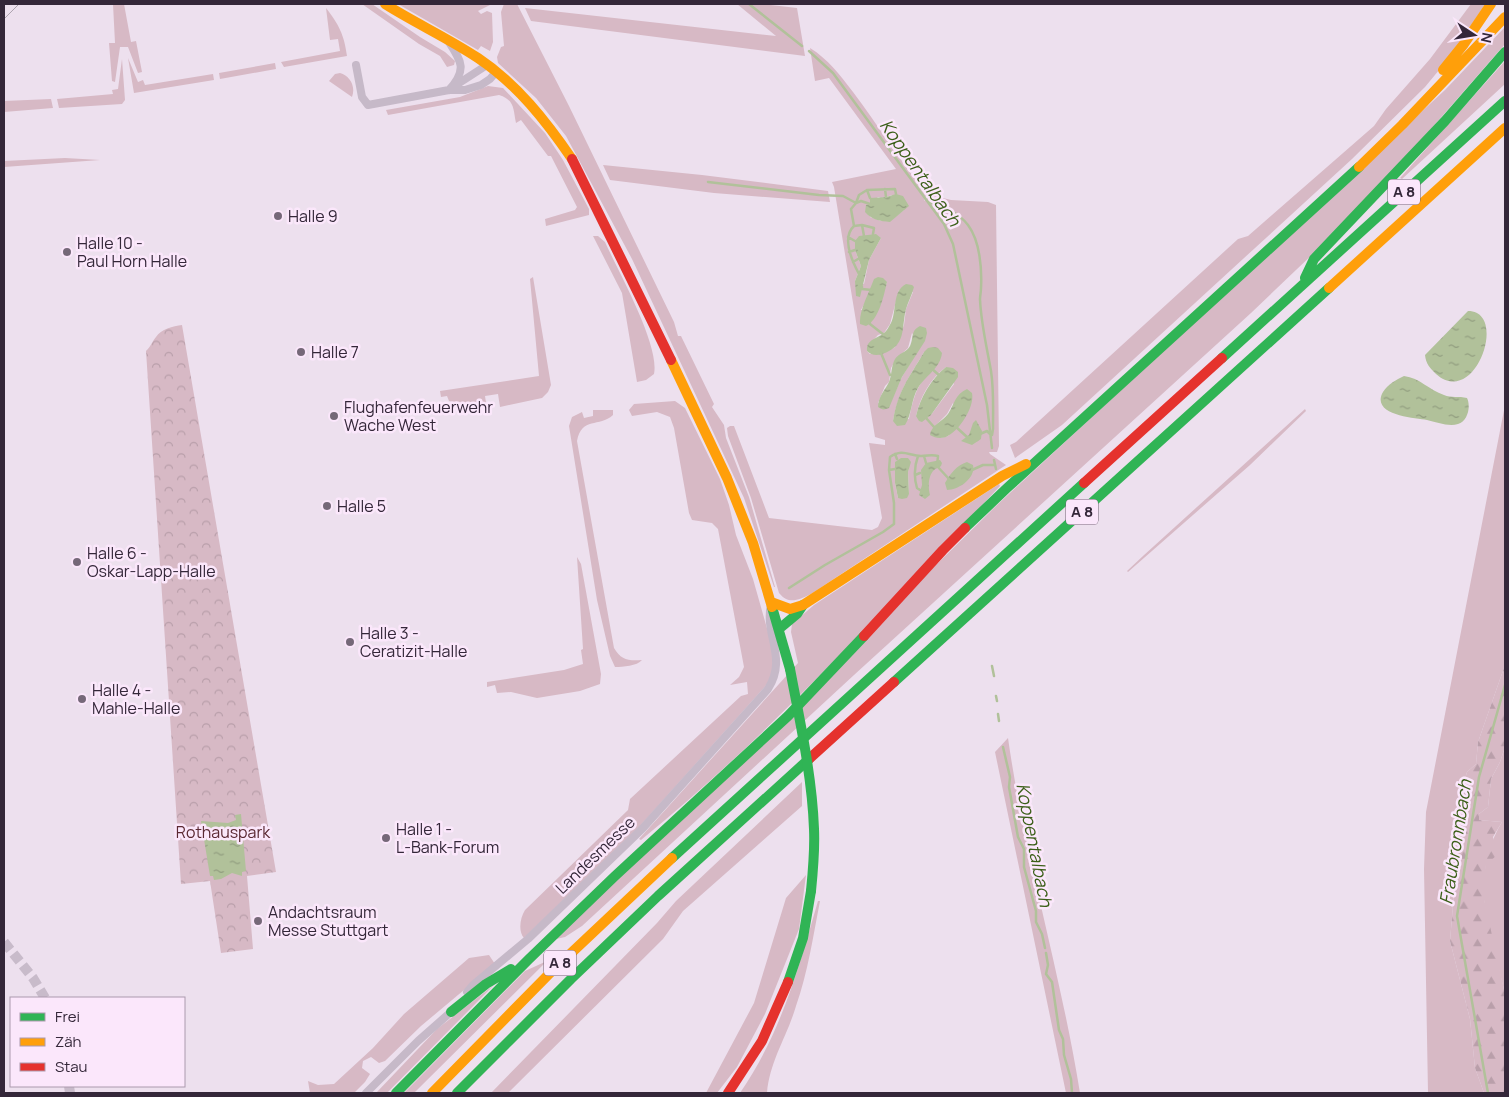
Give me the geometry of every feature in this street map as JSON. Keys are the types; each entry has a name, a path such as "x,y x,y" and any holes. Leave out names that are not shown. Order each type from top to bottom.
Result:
{"main road":[{"path":"385,4 496,72 528,102 567,152 586,185 727,478 753,543 790,669 806,755 814,831 811,891 801,943 780,1003 754,1055 728,1093"},
{"path":"1426,100 1440,74 1464,44 1491,4"},
{"name":"A 8","path":"529,959 615,876 788,716 831,672 942,550 1042,456 1326,198 1426,100 1505,18"},
{"name":"A 8","path":"1303,283 1314,259 1445,121 1505,52"},
{"name":"A 8","path":"432,1093 550,973 692,838 1505,101"},
{"name":"A 8","path":"457,1093 564,985 729,831 1505,128"},
{"path":"771,602 790,609 803,605 1002,476 1042,456"},
{"path":"779,629 797,614 803,605"},
{"path":"451,1012 486,984 529,959"},
{"path":"396,1093 529,959"}],"street":[{"path":"449,42 460,58 462,68 458,78 449,90"},
{"path":"356,65 362,97 368,105 449,90 465,90 480,85 490,79 496,72"},
{"path":"449,90 487,65"},
{"name":"Landesmesse","path":"366,1093 418,1041 451,1012 473,985 528,939 643,828 768,689 774,680 777,657 768,617 771,602"}],"green space":[{"path":"113,4 124,4 131,42 136,41 142,72 138,73 128,47 120,47 115,82 112,81 109,43 115,43"},
{"path":"362,4 372,4 445,52 455,61 454,65 447,67 440,56 419,44"},
{"path":"398,4 492,4 478,11 481,14 487,11 492,13 493,42 490,51 481,46 478,50"},
{"path":"504,4 517,4 674,322 678,336 681,336 714,404 712,407 724,425 726,438 749,497 775,587 744,498 632,259 566,136 536,98 498,63 497,57 501,47 504,46 501,12"},
{"path":"737,4 761,4 797,8 805,56 531,21 525,8 776,36"},
{"path":"1471,4 1485,4 1454,52 1425,87 1352,159 1062,425 1015,458 1010,445 1016,442 1238,239 1248,236 1374,126 1386,109 1430,59"},
{"path":"326,8 340,30 347,56 284,67 281,62 340,51 338,39 330,40"},
{"path":"1505,27 1505,44 1417,145 1339,229 1251,313 582,926 565,937 556,939 996,506 1445,90"},
{"path":"810,48 828,62 853,92 927,193 924,201 931,195 951,200 988,202 996,205 999,446 997,452 989,452 1006,465 811,594 790,600 779,593 751,498 728,436 727,428 734,426 769,518 872,530 878,527 882,518 869,443 885,445 885,440 875,437 832,182 896,169 829,78 815,81","holes":["892,195 904,210 890,221 881,221 870,217 870,204 878,197","881,238 869,260 864,284 855,281 861,266 855,250","887,282 878,310 861,310 868,297","899,290 913,292 906,309 904,325 897,344 894,348 870,354 867,351 867,347 878,335 884,333 890,324","912,333 920,347 902,377 888,408 878,403 885,386 889,382 891,368 896,359 908,348","924,352 934,370 928,374 920,385 914,398 909,419 893,421 905,384","946,367 954,384 931,415 916,416 923,395","953,403 962,421 948,436 941,438 934,427 947,414","910,461 908,472 909,494 898,498 895,483 895,462"]},
{"path":"128,58 138,82 143,80 145,85 213,74 214,80 134,93"},
{"path":"122,59 125,100 122,104 59,108 57,99 113,94 112,90 118,89"},
{"path":"1505,61 1505,84 1402,179 1400,178"},
{"path":"275,63 276,69 220,79 219,73"},
{"path":"340,73 347,76 353,85 352,97 329,81 335,74"},
{"path":"488,86 503,88 545,133 563,160 589,209 589,215 546,226 545,219 575,210 577,207 551,156 548,156 521,120 516,123 511,102 504,97 499,95 388,115 386,110 460,97"},
{"path":"51,99 53,108 4,112 4,101"},
{"path":"65,158 100,160 4,167 4,161"},
{"path":"603,165 828,191 830,202 714,193 610,180"},
{"path":"593,236 598,236 605,242 645,327 654,361 654,374 646,380 637,382 622,293"},
{"path":"533,277 551,385 548,392 542,398 500,407 498,394 485,396 487,409 449,401 447,396 441,397 440,391 539,376 530,279"},
{"name":"Rothauspark","path":"182,325 276,872 247,876 253,949 221,953 210,881 181,884 146,351 161,332 171,327"},
{"path":"675,401 685,408 720,479 729,505 736,535 753,579 774,653 774,665 770,681 639,827 524,938 520,924 525,910 628,810 630,799 741,696 748,694 747,682 730,685 739,677 744,667 718,529 712,523 692,520 689,513 674,428 670,417 657,412 632,416 629,410 634,404"},
{"path":"1505,405 1505,665 1478,742 1476,764 1467,772 1453,821 1461,851 1455,881 1450,941 1470,1019 1475,1068 1484,1093 1428,1093 1424,869 1426,812"},
{"path":"1305,409 1306,411 1250,465 1127,571 1143,556"},
{"path":"593,410 613,410 613,415 608,419 583,428 579,433 577,441 614,648 625,659 642,660 637,664 626,666 615,667 610,656 597,600 569,426 572,417 582,412 584,418 593,416"},
{"path":"999,484 1000,486 914,578 782,713 689,799 641,840 639,839 798,663 791,632 792,624 814,605"},
{"path":"577,557 581,564 601,674 600,684 580,691 537,698 511,692 497,693 495,685 487,687 487,682 564,670 583,664"},
{"path":"1505,665 1505,747 1491,779 1488,807 1479,814 1479,820 1502,822 1493,837 1498,854 1486,865 1484,899 1505,994 1505,1093 1484,1093 1475,1068 1470,1019 1450,941 1455,881 1449,873 1454,856 1461,851 1453,821 1467,772 1476,764 1478,742"},
{"path":"1008,738 1015,783 1063,1004 1080,1093 1066,1093 995,752"},
{"path":"1505,747 1505,994 1488,924 1483,890 1490,849 1502,822 1478,820 1479,814 1488,807 1491,779"},
{"path":"802,782 802,806 683,911 663,939 508,1093 491,1093 657,923 676,901"},
{"path":"806,875 799,929 765,1014 737,1067 717,1093 706,1093 754,1003 786,898"},
{"path":"818,901 820,901 804,980 775,1059 767,1093 740,1093 767,1047 787,1000"},
{"path":"489,955 495,964 421,1026 385,1061 379,1063 371,1057 363,1061 362,1068 370,1074 354,1093 310,1093 308,1081 318,1085 334,1084 373,1048 404,1014 469,958"},
{"path":"547,961 414,1093 404,1093 525,971"},
{"path":"494,985 387,1093 376,1093 437,1029"}],"water":[{"path":"896,194 903,196 909,206 890,222 880,221 865,212 866,205 870,204 870,198"},
{"path":"876,234 881,238 869,260 860,297 856,296 855,281 861,266 855,250 855,241 859,236"},
{"path":"878,277 883,278 887,282 878,313 871,323 866,326 860,324 861,313 874,279"},
{"path":"906,284 914,287 906,309 902,336 899,342 890,351 876,355 870,353 867,351 868,344 888,328 893,318 899,291"},
{"path":"1468,311 1480,315 1486,326 1486,340 1482,356 1474,369 1463,379 1450,381 1436,374 1430,368 1425,355"},
{"path":"920,326 926,328 925,341 902,377 889,408 881,409 878,407 879,400 889,382 895,359 909,348 913,332"},
{"path":"928,348 938,348 942,353 941,359 918,388 905,425 897,426 893,421 901,392 924,352"},
{"path":"946,367 953,368 958,372 958,377 931,415 922,422 919,421 916,416 923,396 931,383"},
{"path":"1404,376 1415,379 1444,395 1467,398 1469,409 1464,420 1458,424 1447,425 1395,414 1388,410 1383,406 1381,400 1383,392 1390,384"},
{"path":"967,389 972,393 971,405 961,424 946,437 938,438 930,435 935,426 946,417 957,397"},
{"path":"976,420 982,431 981,439 972,445 961,441 969,435"},
{"path":"901,458 908,458 911,462 908,472 909,494 907,498 902,499 898,498 895,483 895,462"},
{"path":"940,460 941,466 934,470 930,478 930,495 925,499 919,495 922,485 921,470 926,463"},
{"path":"967,462 973,465 972,474 969,479 957,488 947,490 945,483 949,476 963,463"},
{"path":"241,814 246,871 242,872 242,876 232,873 221,879 214,880 213,876 210,876 201,821 228,823 236,820 235,815"}],"waterway":[{"name":"Koppentalbach","path":"749,4 802,46"},
{"name":"Koppentalbach","path":"809,51 833,73 944,224 953,244 987,405 992,448"},
{"path":"708,182 843,196 856,203 861,201 870,204"},
{"path":"885,189 886,197"},
{"path":"859,274 853,263 848,243 850,231 854,226 851,209 859,195 867,190 895,189 896,194"},
{"path":"867,190 870,198"},
{"path":"929,202 950,210 964,220 972,232 978,247 981,272 980,299 982,318 993,385 992,435"},
{"path":"862,225 874,228 873,234"},
{"path":"854,226 862,225 864,236"},
{"path":"848,237 855,241"},
{"path":"849,252 855,250"},
{"path":"853,262 858,259"},
{"path":"862,287 862,289 872,290"},
{"path":"869,321 870,324 884,335"},
{"path":"881,353 890,375"},
{"path":"931,368 940,376"},
{"path":"926,418 936,427"},
{"path":"955,426 967,437 971,437"},
{"path":"980,434 987,431 990,434"},
{"path":"789,588 894,524 894,503 889,470 890,457 899,453 917,456 938,456 937,466 949,479"},
{"path":"895,454 897,459"},
{"path":"918,456 915,476 917,488 920,490"},
{"path":"924,456 926,463"},
{"name":"Koppentalbach","path":"994,460 996,469"},
{"path":"972,470 983,465 995,465"},
{"path":"889,470 895,469"},
{"path":"915,475 920,473"},
{"name":"Koppentalbach","path":"992,666 994,676"},
{"name":"Fraubronnbach","path":"1488,1093 1457,916 1479,777 1505,685"},
{"name":"Koppentalbach","path":"996,696 997,701"},
{"name":"Koppentalbach","path":"998,714 999,721"},
{"name":"Koppentalbach","path":"1003,747 1010,777 1009,787 1018,837 1024,849 1024,867 1036,911 1036,922 1042,934 1045,948"},
{"name":"Koppentalbach","path":"1046,953 1048,965 1046,974 1052,982 1059,1030 1063,1039 1064,1055 1071,1079 1072,1093"}],"tunnel":[{"path":"4,942 33,978 44,997"},
{"path":"69,1087 70,1093"}],"tram line":[{"path":"4,19 19,4"}],"traffic: fast":[{"path":"1305,278 1314,259 1445,121 1505,52"},
{"path":"1222,358 1505,101"},
{"path":"965,528 1359,167"},
{"path":"894,682 1329,288"},
{"path":"672,858 1084,483"},
{"path":"779,629 797,614 803,605"},
{"path":"772,607 790,669"},
{"path":"396,1093 529,959 615,876 788,716 864,636"},
{"path":"790,669 805,749 813,809 814,845 811,891"},
{"path":"457,1093 571,979 658,896 809,759"},
{"path":"788,982 803,938 811,891"},
{"path":"451,1012 486,984 511,969"}],"traffic: slow":[{"path":"385,4 467,51 492,68 530,104 572,159"},
{"path":"1443,70 1464,44 1491,4"},
{"path":"1359,167 1402,125 1505,17"},
{"path":"1329,288 1505,128"},
{"path":"671,360 727,478 753,543 772,607"},
{"path":"771,602 790,609 803,605 1002,476 1026,464"},
{"path":"432,1093 550,973 672,858"}],"traffic: jam":[{"path":"572,159 671,360"},
{"path":"1084,483 1222,358"},
{"path":"864,636 965,528"},
{"path":"809,759 894,682"},
{"path":"728,1093 762,1041 788,982"}],"place":[{"name":"Halle 9","path":"278,216"},
{"name":"Halle 10 - Paul Horn Halle","path":"67,252"},
{"name":"Halle 7","path":"301,352"},
{"name":"Flughafenfeuerwehr Wache West","path":"334,416"},
{"name":"Halle 5","path":"327,506"},
{"name":"Halle 6 - Oskar-Lapp-Halle","path":"77,562"},
{"name":"Halle 3 - Ceratizit-Halle","path":"350,642"},
{"name":"Halle 4 - Mahle-Halle","path":"82,699"},
{"name":"Halle 1 - L-Bank-Forum","path":"386,838"},
{"name":"Andachtsraum Messe Stuttgart","path":"258,921"}]}
